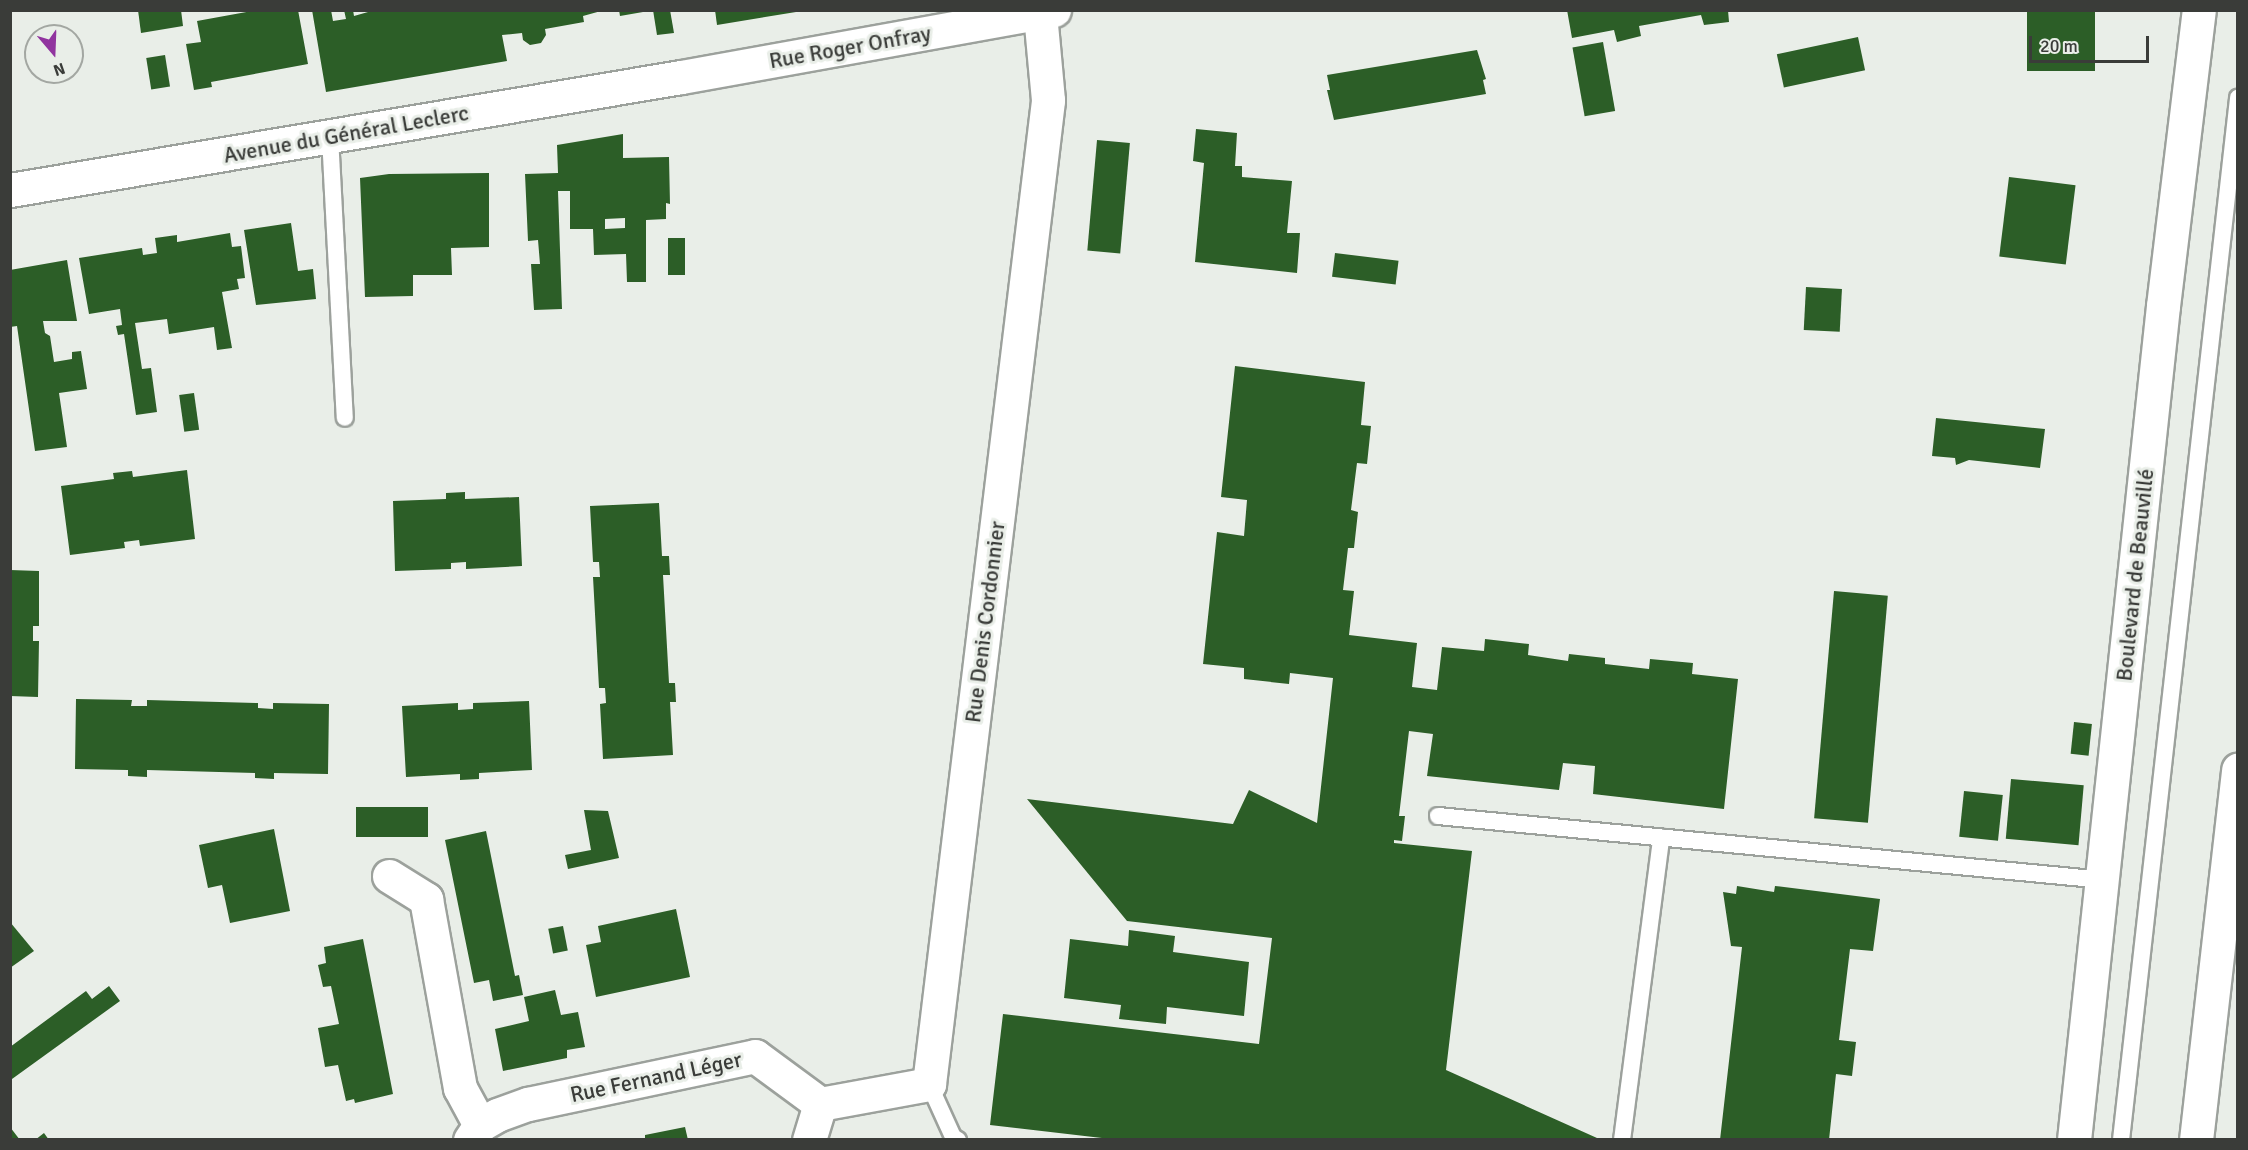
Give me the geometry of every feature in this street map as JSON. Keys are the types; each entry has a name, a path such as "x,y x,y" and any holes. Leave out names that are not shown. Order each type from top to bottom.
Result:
{"street":[{"name":"Boulevard de Beauvillé","path":"2074,1140 2104,880 2163,306 2199,10"},
{"name":"Rue Roger Onfray","path":"681,77 1047,12"},
{"name":"Rue Denis Cordonnier","path":"929,1084 1048,100 1047,12"},
{"name":"Avenue du Général Leclerc","path":"10,190 681,77"},
{"path":"2196,1140 2238,769"},
{"name":"Rue Fernand Léger","path":"390,876 426,899 460,1088 475,1132 497,1115 528,1104 754,1056 820,1104"},
{"path":"809,1140 820,1104 929,1084"}],"lane":[{"path":"2121,1140 2238,98"},
{"path":"330,136 345,418"},
{"path":"1438,816 2104,880"},
{"path":"1622,1140 1660,838"},
{"path":"929,1084 953,1137 958,1140"}],"building":[{"path":"138,10 181,10 183,26 141,33"},
{"path":"257,10 298,10 308,64 211,82 212,87 194,90 186,44 201,42 197,21"},
{"path":"312,10 331,10 333,21 346,19 344,10 353,10 354,16 375,10 601,11 583,16 584,22 545,29 546,35 541,43 530,45 523,40 522,33 502,35 507,61 326,92"},
{"path":"619,10 643,10 643,12 620,16"},
{"path":"653,10 670,10 674,33 657,35"},
{"path":"715,10 796,10 796,12 717,25"},
{"path":"1567,10 1728,10 1729,22 1704,25 1701,15 1639,26 1641,36 1617,42 1614,30 1572,38"},
{"path":"2027,10 2095,10 2095,71 2027,71"},
{"path":"1858,37 1865,70 1784,88 1777,54"},
{"path":"1603,42 1615,111 1585,116 1572,47"},
{"path":"1477,50 1486,79 1483,80 1486,94 1334,120 1327,90 1330,90 1327,75"},
{"path":"165,55 170,87 151,90 146,58"},
{"path":"1196,129 1237,133 1235,166 1242,166 1242,177 1292,181 1287,233 1300,233 1297,273 1195,262 1204,163 1193,161"},
{"path":"623,134 623,158 669,157 670,204 666,203 666,219 646,220 646,282 627,282 626,254 594,255 593,229 570,229 570,191 558,191 562,309 534,310 531,264 540,264 538,240 528,241 525,174 558,173 557,145","holes":["625,218 625,228 605,229 605,219"]},
{"path":"1097,140 1130,143 1120,253 1087,251"},
{"path":"489,173 489,247 451,248 452,275 413,275 413,296 365,297 360,178 389,174"},
{"path":"2009,177 2076,185 2066,265 1999,256"},
{"path":"291,223 298,271 313,269 316,299 256,305 244,230"},
{"path":"230,233 232,247 241,246 245,278 237,279 239,289 222,292 232,348 217,350 214,327 169,334 167,319 135,323 142,369 151,368 157,412 136,415 124,334 118,335 116,326 122,325 120,309 89,314 79,258 142,248 143,255 157,253 155,238 177,235 177,242"},
{"path":"668,238 685,238 685,275 668,275"},
{"path":"1335,253 1399,261 1396,285 1332,277"},
{"path":"67,260 77,321 43,321 45,333 50,336 54,362 72,359 72,352 81,351 87,389 59,393 67,447 35,451 17,326 10,327 10,270"},
{"path":"1806,287 1842,289 1840,332 1804,330"},
{"path":"1235,366 1365,382 1361,425 1371,426 1367,464 1357,463 1351,510 1358,512 1354,548 1348,548 1343,590 1354,591 1349,635 1417,643 1412,687 1437,690 1442,647 1484,651 1485,639 1529,644 1528,655 1568,661 1569,654 1605,658 1605,664 1649,669 1650,659 1693,663 1692,674 1738,679 1724,809 1593,794 1595,766 1563,763 1559,790 1427,776 1433,734 1409,731 1399,816 1405,816 1402,841 1394,840 1394,843 1472,851 1446,1070 1597,1138 1595,1140 1119,1140 990,1125 1003,1014 1259,1044 1272,938 1127,921 1027,799 1233,824 1249,790 1317,823 1333,678 1290,673 1289,684 1244,679 1244,668 1203,664 1217,532 1244,536 1247,500 1221,497"},
{"path":"194,393 199,430 184,432 179,395"},
{"path":"1936,418 2045,429 2040,468 1969,460 1956,465 1955,458 1932,456"},
{"path":"187,470 195,539 140,546 139,540 124,542 125,548 70,555 61,486 114,479 113,473 132,471 133,477"},
{"path":"465,492 465,499 519,497 522,566 466,569 466,562 451,563 451,569 395,571 393,501 446,499 446,493"},
{"path":"659,503 662,556 669,556 670,575 663,575 669,683 675,683 676,702 670,702 673,755 603,759 600,704 606,703 605,688 599,688 593,577 600,577 599,562 593,562 590,506"},
{"path":"10,570 39,571 39,626 33,626 33,641 39,641 38,697 10,696"},
{"path":"1834,591 1888,596 1868,823 1814,818"},
{"path":"76,699 132,700 131,706 147,706 147,700 258,703 258,708 273,709 273,703 329,704 328,774 274,773 274,779 255,778 255,773 147,770 147,777 128,776 128,770 75,769"},
{"path":"529,701 532,770 479,773 479,779 460,780 460,774 406,777 402,706 458,703 458,710 473,709 473,703"},
{"path":"2074,722 2092,724 2089,756 2071,754"},
{"path":"2011,779 2084,785 2078,845 2006,839"},
{"path":"1964,791 2003,795 1998,841 1959,837"},
{"path":"356,807 428,807 428,837 356,837"},
{"path":"584,810 608,811 619,858 568,869 565,855 591,850"},
{"path":"274,829 290,911 230,923 222,885 208,888 199,845"},
{"path":"486,831 515,976 519,975 523,995 493,1001 489,980 474,983 445,840"},
{"path":"1737,886 1774,892 1775,886 1880,899 1873,951 1850,949 1839,1040 1856,1042 1852,1076 1836,1074 1829,1140 1720,1140 1742,947 1731,946 1723,892 1736,894"},
{"path":"676,909 690,977 596,997 586,945 601,942 598,926"},
{"path":"10,922 34,951 10,968"},
{"path":"563,926 568,951 553,953 548,929"},
{"path":"1129,930 1175,936 1173,952 1249,962 1244,1016 1167,1007 1166,1024 1119,1019 1121,1005 1064,998 1070,939 1128,946"},
{"path":"363,939 393,1094 355,1103 354,1099 346,1101 338,1065 325,1067 318,1028 339,1024 331,986 323,987 318,965 326,963 324,947"},
{"path":"109,986 120,1001 12,1079 10,1047 86,991 92,999"},
{"path":"555,990 561,1015 578,1012 585,1047 567,1050 567,1058 503,1071 495,1029 529,1021 524,997"},
{"path":"10,1127 20,1140 10,1140"},
{"path":"685,1127 688,1140 645,1140 645,1135"},
{"path":"44,1133 49,1140 35,1140"}]}
